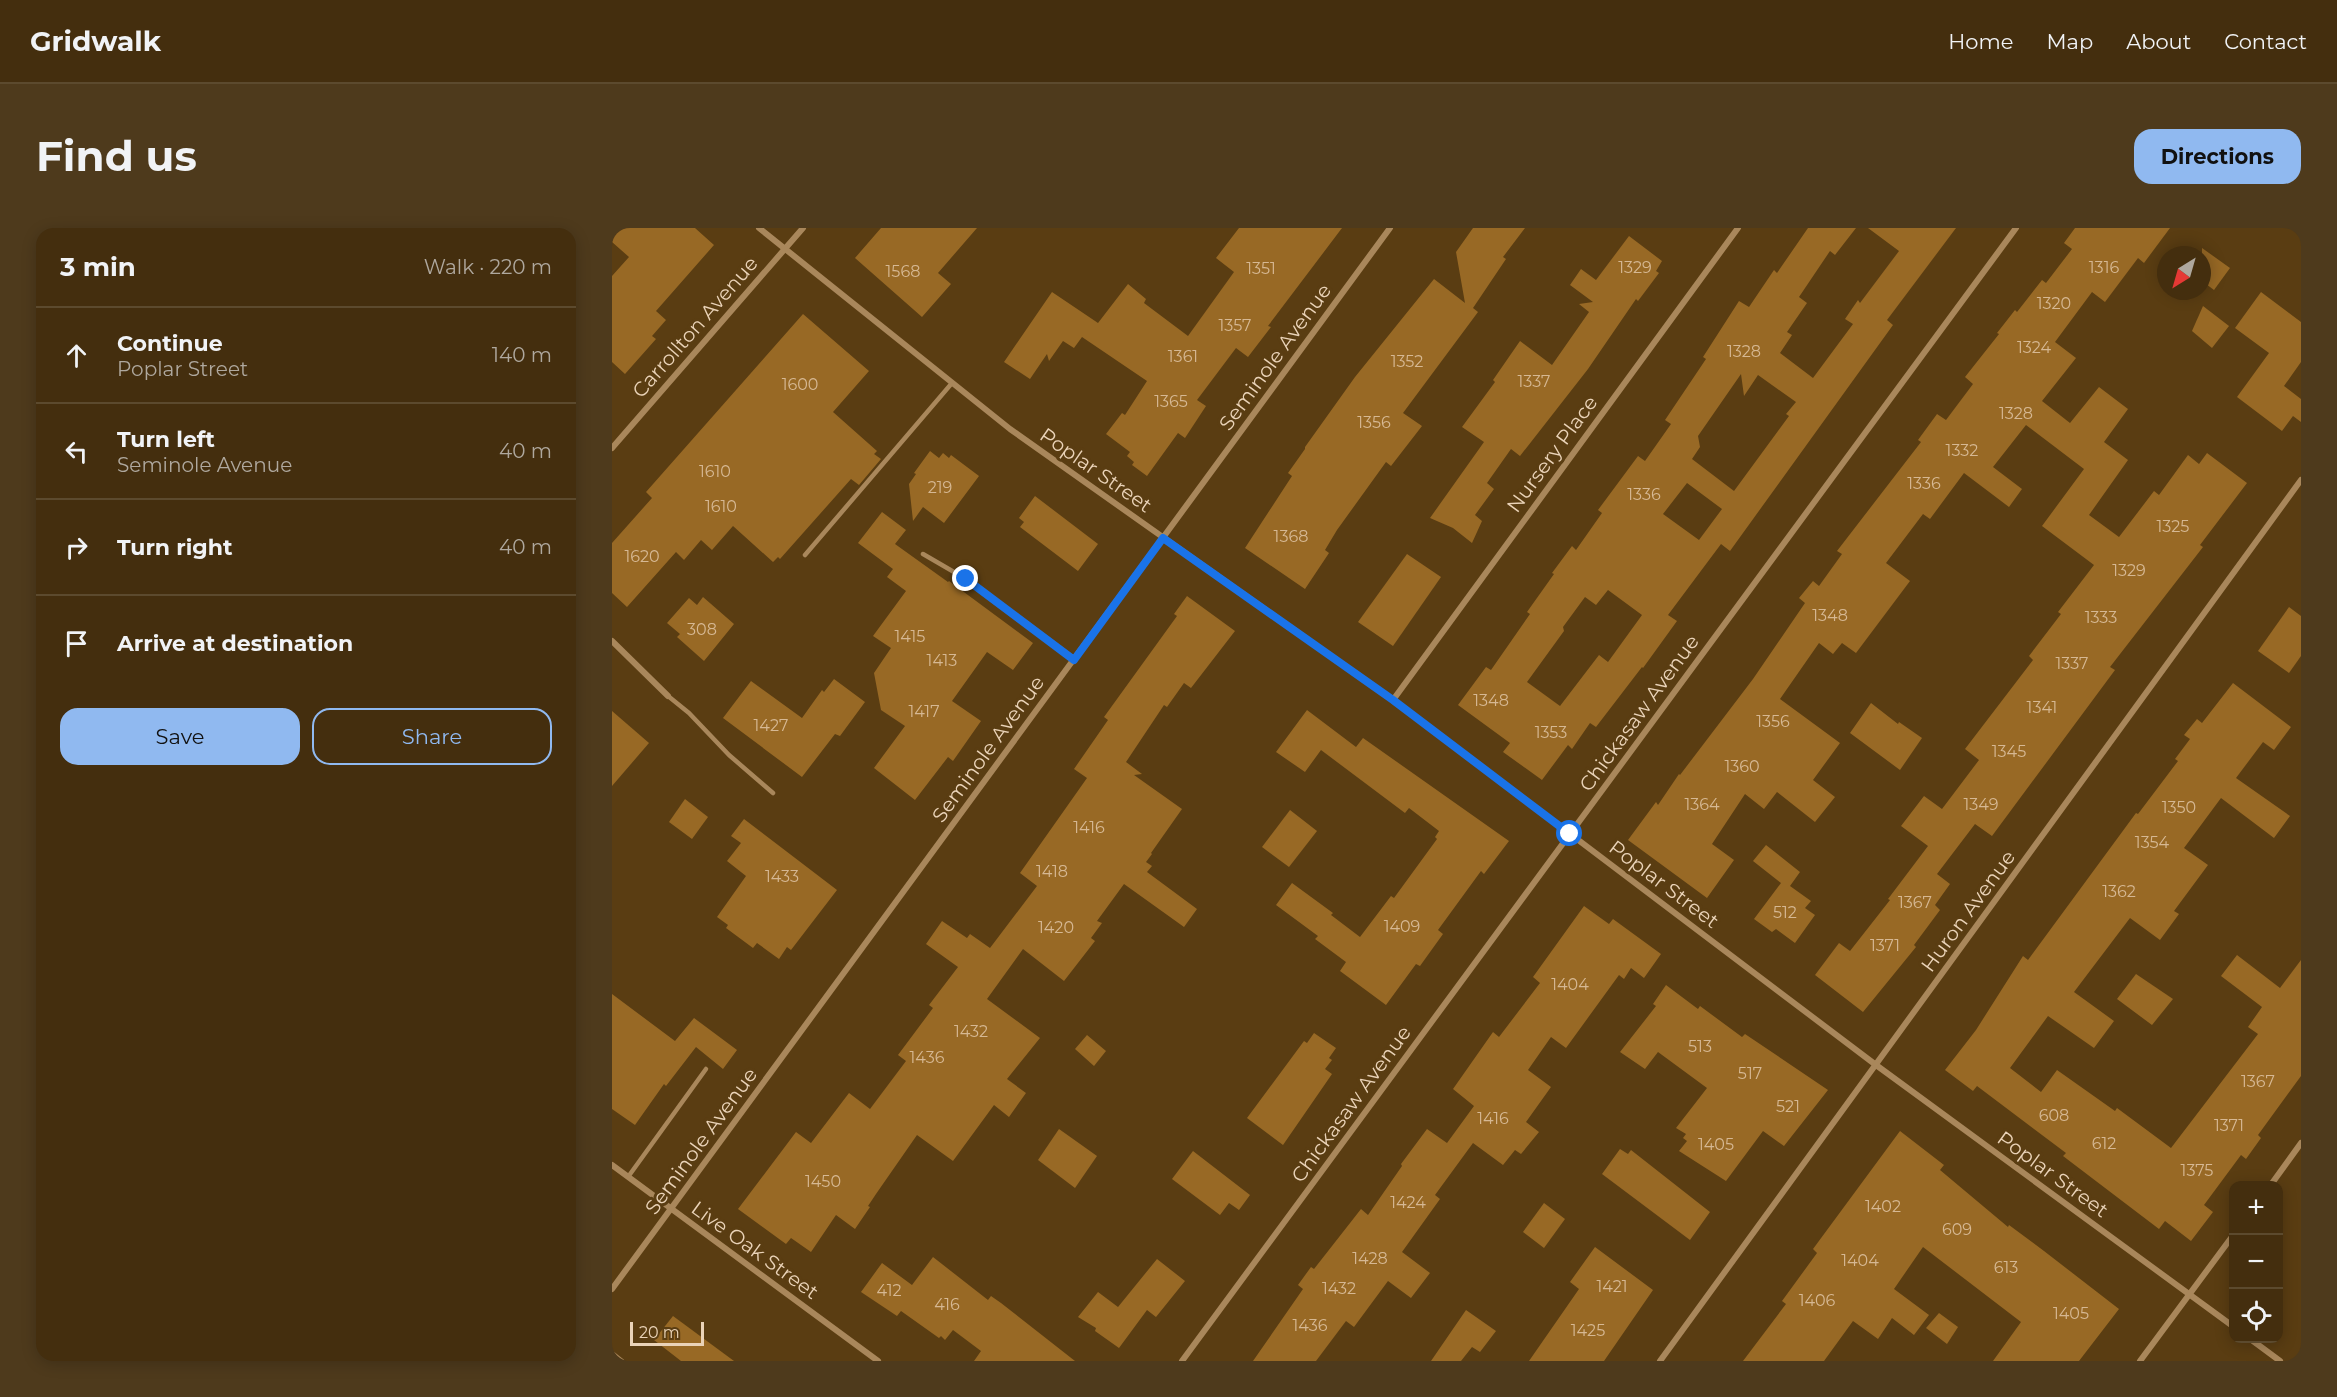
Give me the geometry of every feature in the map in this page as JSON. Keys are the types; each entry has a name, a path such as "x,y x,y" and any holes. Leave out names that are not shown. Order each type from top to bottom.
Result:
{"street":[{"name":"Poplar Street","path":"759,228 1010,429 1393,700 1876,1065 2229,1323"},
{"name":"Carrollton Avenue","path":"612,448 803,228"},
{"name":"Seminole Avenue","path":"612,1289 1390,228"},
{"name":"Nursery Place","path":"1393,700 1738,228"},
{"name":"Chickasaw Avenue","path":"1182,1361 2016,228"},
{"name":"Huron Avenue","path":"1660,1361 2301,480"},
{"path":"612,641 668,696"},
{"path":"2273,1181 2301,1143"},
{"name":"Live Oak Street","path":"612,1165 879,1361"},
{"path":"2140,1361 2233,1235"},
{"path":"2256,1343 2280,1361"}],"lane":[{"path":"805,555 952,383"},
{"path":"923,554 966,579 1074,660"},
{"path":"668,696 689,713 729,755 773,793"},
{"path":"628,1177 706,1069"},
{"path":"612,1353 622,1361"}],"building":[{"path":"612,228 695,228 714,245 656,311 666,320 652,336 656,339 625,374 612,362 612,276 629,257 612,242"},
{"path":"881,228 977,228 938,273 951,284 922,317 855,258"},
{"path":"1239,228 1342,228 1268,326 1271,327 1248,357 1236,348 1197,400 1206,406 1185,438 1178,433 1147,476 1132,465 1134,462 1127,456 1130,452 1106,434 1122,413 1125,415 1147,381 1082,337 1074,348 1063,341 1049,361 1047,354 1030,379 1004,362 1052,292 1098,323 1128,284 1146,299 1144,303 1188,336 1234,272 1216,258"},
{"path":"1473,228 1525,228 1503,257 1506,259 1473,308 1478,312 1403,413 1422,426 1391,466 1386,462 1337,530 1325,550 1329,553 1305,589 1245,548 1292,476 1288,473 1305,447 1355,377 1434,279 1465,303 1456,252"},
{"path":"1808,228 1856,228 1835,255 1830,251 1799,297 1807,303 1787,332 1792,335 1780,353 1813,378 1853,324 1845,319 1899,251 1868,228 1956,228 1887,320 1893,325 1730,551 1721,544 1668,615 1677,621 1643,668 1596,727 1590,723 1572,749 1568,745 1542,780 1503,752 1510,743 1458,705 1486,667 1491,670 1530,614 1527,612 1554,574 1552,573 1572,546 1576,550 1602,513 1598,510 1638,456 1645,461 1671,424 1665,420 1706,359 1703,357 1739,301 1749,307 1774,270 1777,273","holes":["1741,374 1744,396 1758,375 1796,402 1786,414 1789,416 1734,491 1692,459 1700,447 1698,436","1687,483 1722,509 1699,540 1663,514","1608,590 1642,615 1608,662 1599,655 1560,706 1527,682 1564,631 1563,627 1585,597 1596,605"]},
{"path":"2075,228 2170,228 2144,263 2138,258 2105,302 2092,292 2055,342 2076,358 2042,401 2070,423 2099,387 2128,409 2104,442 2128,460 2089,515 2119,537 2154,491 2159,495 2188,455 2199,464 2207,453 2247,483 2200,545 2203,547 2110,667 2115,670 1992,836 1975,824 1937,874 1950,884 1935,905 1940,910 1914,945 1916,947 1863,1012 1815,975 1839,943 1850,951 1928,846 1901,826 1924,796 1942,809 1979,760 1965,749 2033,660 2029,656 2061,614 2058,612 2094,565 2042,526 2084,469 2026,425 1993,467 2022,489 2009,507 1964,473 1930,519 1923,514 1886,563 1910,581 1856,653 1842,643 1833,654 1819,643 1780,699 1840,743 1813,780 1835,797 1815,822 1777,792 1764,809 1745,794 1712,844 1734,860 1707,898 1628,840 1656,802 1658,805 1679,774 1753,679 1805,603 1799,598 1813,581 1819,586 1842,554 1837,551 1921,442 1918,440 1937,414 1946,420 1973,384 1965,377 1999,334 1997,333 2042,280 2046,283 2072,249 2064,243"},
{"path":"1629,236 1662,261 1656,271 1659,273 1638,301 1636,299 1588,369 1520,456 1511,449 1487,483 1494,489 1475,515 1482,521 1472,543 1453,528 1430,518 1484,442 1462,427 1495,382 1493,380 1520,341 1552,365 1589,312 1579,304 1593,302 1570,285 1581,269 1596,280"},
{"path":"2211,254 2230,268 2214,290 2211,288"},
{"path":"2261,292 2301,322 2301,362 2284,386 2301,399 2301,422 2293,416 2282,431 2237,397 2269,353 2235,328"},
{"path":"2203,306 2229,326 2212,348 2192,331"},
{"path":"803,314 869,371 833,412 877,451 874,454 881,459 859,485 851,479 780,559 778,557 773,562 733,526 712,550 701,540 684,560 676,552 627,607 612,593 612,543 652,498 646,492"},
{"path":"930,451 939,458 943,453 949,458 951,455 979,476 944,523 923,507 913,521 909,484"},
{"path":"1035,496 1098,544 1078,571 1020,527 1024,522 1019,518"},
{"path":"882,512 906,530 895,544 1033,643 1013,670 987,652 952,701 981,721 953,761 948,757 915,800 874,768 905,726 881,710 874,673 891,648 873,636 906,591 887,577 893,569 858,543"},
{"path":"1407,554 1441,577 1393,646 1358,622"},
{"path":"1187,596 1235,631 1191,688 1184,683 1167,707 1164,705 1126,762 1142,774 1134,775 1182,809 1146,862 1152,866 1147,872 1197,909 1184,927 1124,884 1097,921 1102,923 1091,938 1095,941 1064,981 1023,949 987,999 1040,1038 1007,1079 1026,1093 1009,1117 994,1105 953,1161 917,1135 868,1206 870,1207 855,1229 836,1215 811,1252 791,1238 786,1244 738,1209 796,1132 811,1143 849,1093 870,1109 906,1061 898,1055 933,1008 929,1005 958,967 926,944 942,921 967,938 970,934 990,948 1037,886 1020,873 1087,778 1074,769 1108,720 1104,717 1177,616 1174,614"},
{"path":"703,597 734,624 704,661 677,637 680,634 667,623 689,598 697,605"},
{"path":"2289,607 2301,616 2301,656 2289,673 2258,651"},
{"path":"834,679 865,702 840,736 835,734 802,777 723,718 751,681 802,718 822,690 824,692"},
{"path":"2233,683 2291,727 2274,750 2263,742 2236,778 2290,816 2274,838 2221,798 2184,848 2208,865 2174,911 2179,914 2160,940 2130,918 2074,992 2114,1021 2094,1048 2048,1016 2010,1068 2041,1092 2057,1070 2115,1111 2117,1108 2171,1148 2258,1034 2248,1027 2262,1007 2221,976 2237,955 2280,988 2301,960 2301,1076 2258,1135 2261,1138 2246,1159 2241,1155 2204,1205 2213,1212 2191,1241 2165,1221 2159,1229 2063,1156 2066,1153 1977,1086 1973,1091 1945,1070 1976,1030 2023,956 2028,960 2136,813 2138,814 2178,761 2175,759 2190,739 2184,735 2197,719 2202,723"},
{"path":"1871,703 1898,724 1899,722 1922,738 1900,770 1850,733"},
{"path":"1307,710 1356,747 1363,738 1509,841 1484,874 1481,871 1438,930 1443,934 1420,966 1416,964 1386,1005 1340,971 1346,962 1315,939 1318,936 1276,905 1292,883 1333,913 1331,915 1360,937 1391,896 1394,898 1437,839 1435,837 1439,831 1409,808 1405,813 1321,750 1305,772 1276,752"},
{"path":"612,711 649,743 612,786"},
{"path":"685,799 708,817 692,839 669,822"},
{"path":"1290,810 1317,831 1289,867 1262,847"},
{"path":"744,819 837,890 791,950 787,947 779,959 757,943 753,948 726,928 728,925 717,917 746,876 727,861 741,843 731,836"},
{"path":"1766,845 1800,872 1790,886 1811,901 1805,908 1815,915 1795,943 1776,929 1772,932 1754,919 1781,883 1753,861"},
{"path":"1584,906 1609,924 1613,919 1661,954 1644,978 1631,968 1624,979 1619,975 1566,1048 1551,1037 1528,1070 1551,1087 1526,1122 1539,1132 1521,1154 1515,1150 1503,1165 1473,1143 1435,1195 1440,1199 1402,1252 1430,1273 1411,1298 1388,1281 1354,1327 1346,1321 1316,1361 1253,1361 1303,1289 1298,1285 1311,1267 1314,1269 1361,1209 1368,1215 1427,1129 1447,1143 1474,1106 1453,1089 1493,1032 1499,1037 1540,983 1533,977"},
{"path":"2136,974 2173,999 2152,1025 2117,999"},
{"path":"1666,985 1698,1009 1700,1006 1742,1037 1745,1034 1828,1090 1784,1146 1763,1131 1726,1181 1679,1151 1687,1141 1683,1138 1686,1134 1676,1128 1707,1088 1658,1052 1645,1069 1620,1052 1656,1006 1653,1004"},
{"path":"612,994 675,1041 694,1018 737,1050 723,1069 696,1047 666,1086 664,1084 635,1125 612,1109"},
{"path":"1314,1033 1336,1048 1329,1058 1332,1060 1325,1069 1332,1074 1283,1145 1247,1118 1304,1041 1307,1043"},
{"path":"1087,1035 1106,1051 1094,1066 1075,1049"},
{"path":"1059,1129 1097,1156 1075,1188 1038,1160"},
{"path":"1900,1131 1944,1165 1940,1170 2008,1227 2009,1225 2119,1309 2079,1361 1993,1361 2021,1322 1923,1247 1894,1289 1929,1315 1914,1335 1892,1318 1878,1339 1853,1321 1824,1361 1743,1361 1786,1304 1782,1301 1817,1253 1813,1249"},
{"path":"1620,1149 1628,1154 1631,1150 1710,1212 1690,1240 1602,1174"},
{"path":"1193,1151 1250,1195 1239,1210 1229,1203 1220,1215 1172,1179"},
{"path":"1544,1203 1565,1219 1544,1248 1523,1232"},
{"path":"1595,1247 1653,1290 1604,1361 1529,1361 1579,1289 1570,1282"},
{"path":"933,1257 988,1300 991,1296 1001,1303 1075,1361 974,1361 981,1351 953,1330 945,1340 941,1336 939,1338 901,1311 897,1316 861,1292 882,1263 912,1285"},
{"path":"1157,1259 1185,1281 1156,1317 1147,1310 1119,1348 1095,1331 1096,1328 1078,1317 1098,1292 1118,1307"},
{"path":"1466,1310 1496,1331 1480,1352 1472,1347 1461,1361 1431,1361"},
{"path":"1939,1313 1958,1327 1947,1344 1926,1328"},
{"path":"673,1316 734,1361 681,1361 654,1340"}],"route":[{"path":"966,579 1074,660 1163,538 1393,700 1570,834"}]}
